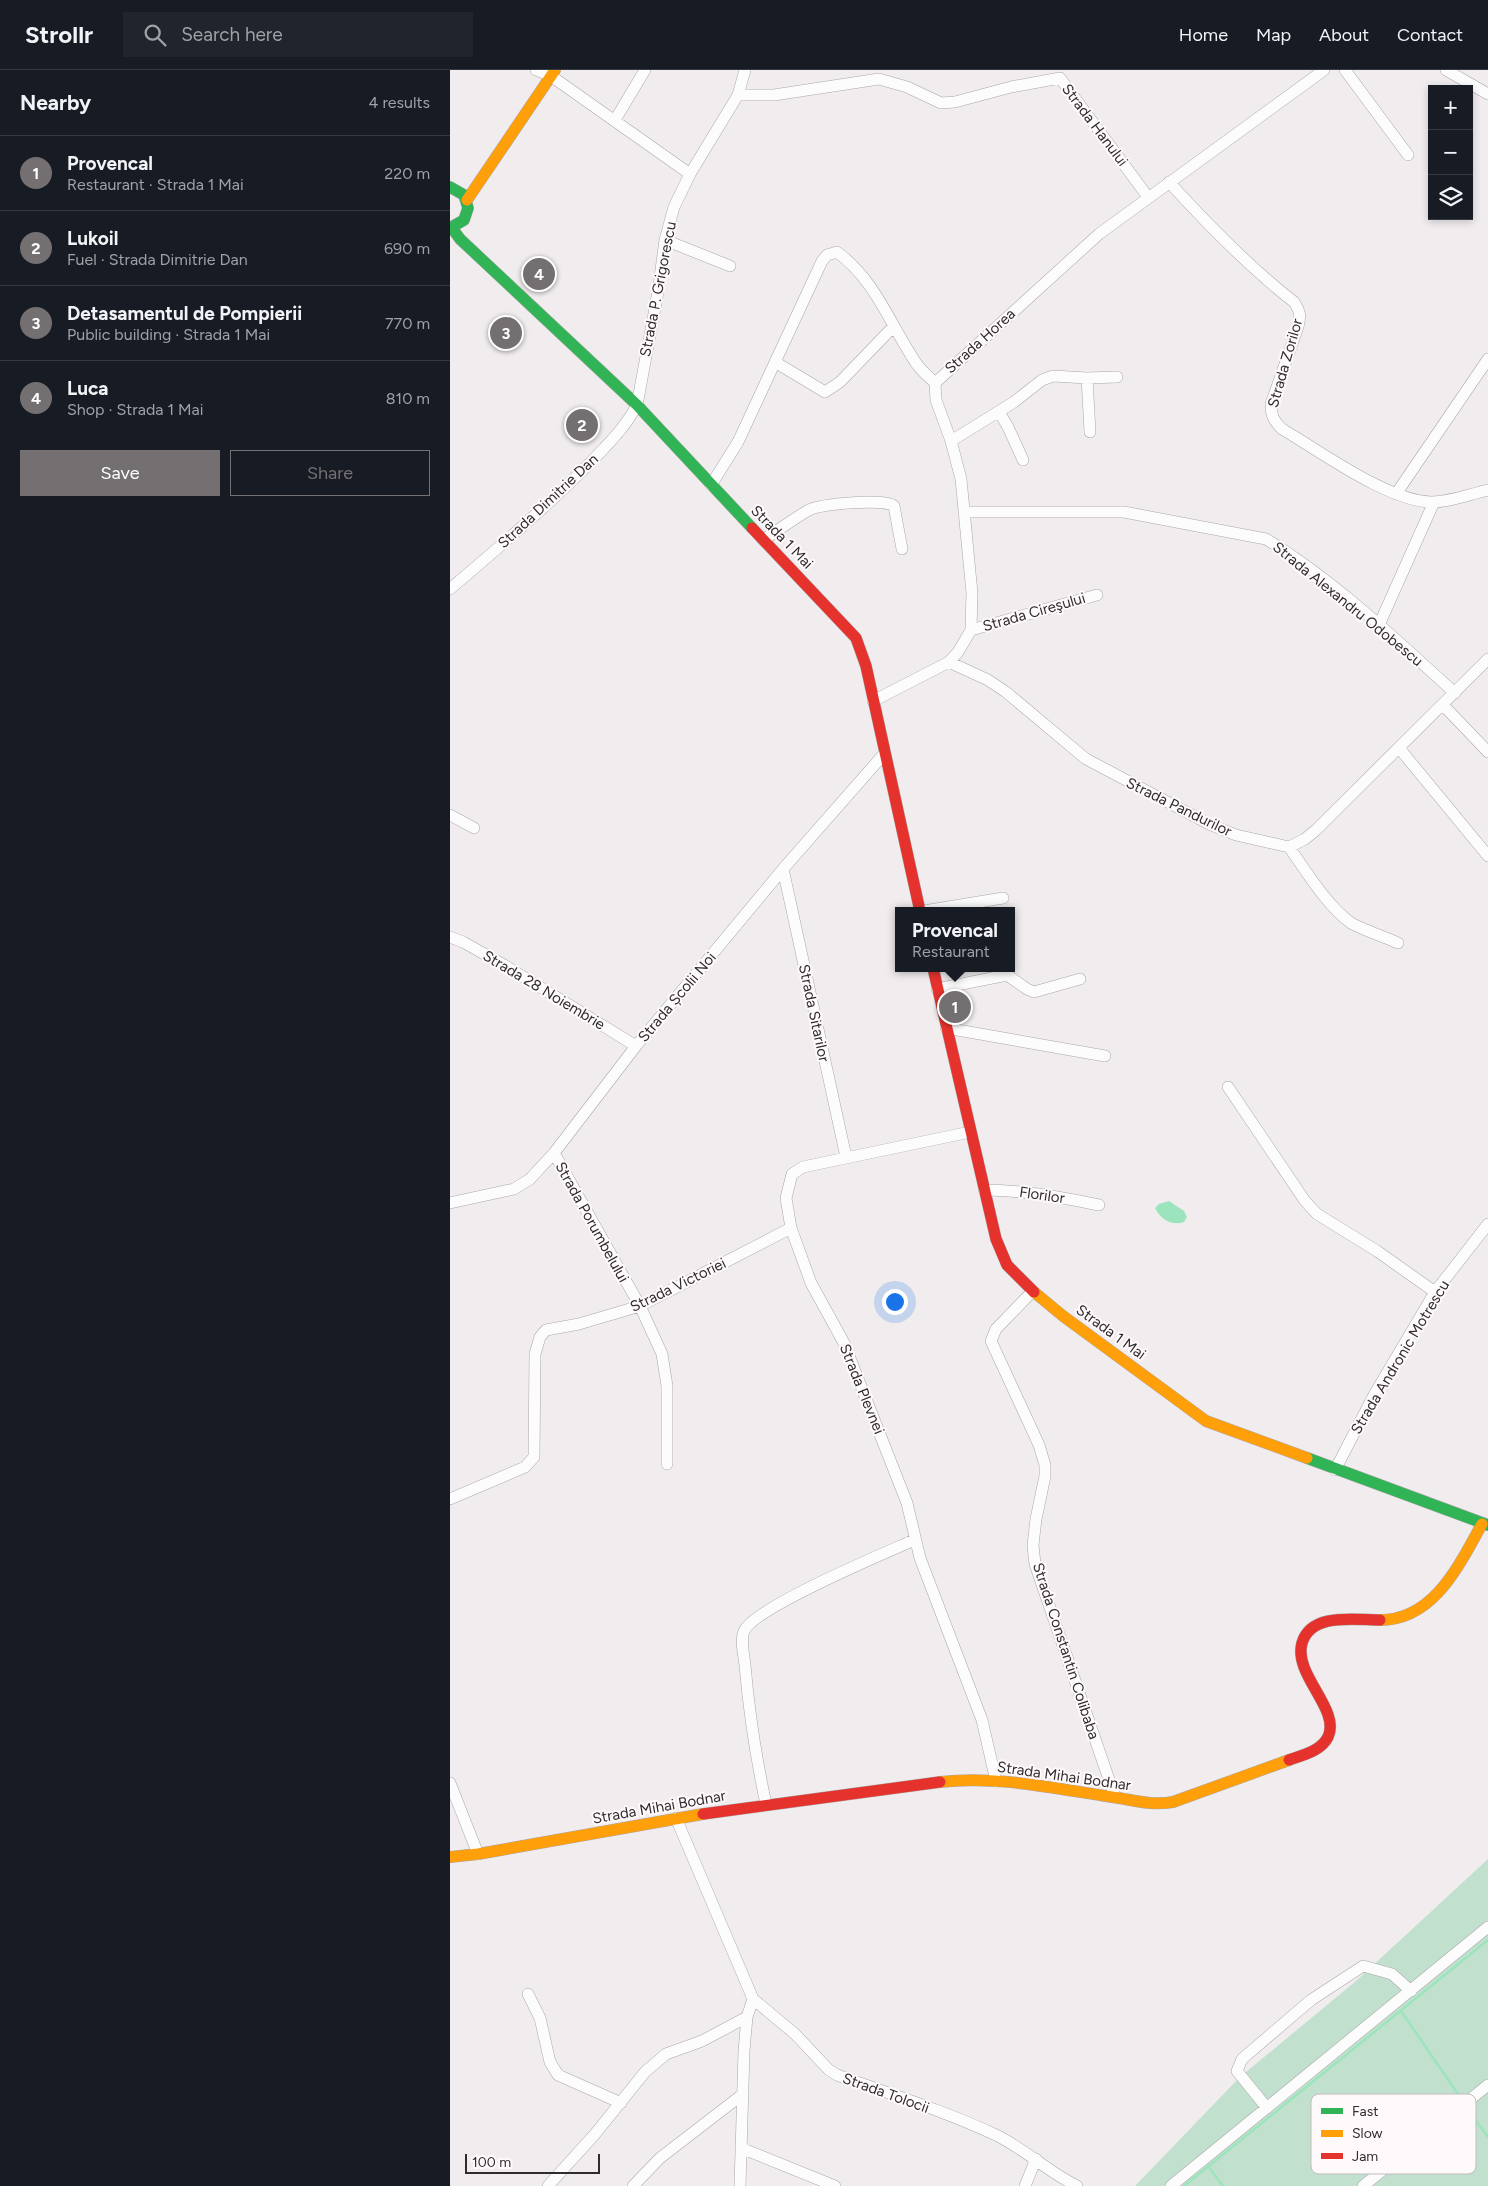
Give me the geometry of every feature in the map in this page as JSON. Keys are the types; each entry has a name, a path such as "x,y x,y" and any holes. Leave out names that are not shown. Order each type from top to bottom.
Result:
{"main road":[{"path":"467,200 553,73"},
{"path":"452,188 488,167"},
{"path":"451,228 465,219 468,213 467,200 460,191 452,188"},
{"name":"Strada 1 Mai","path":"465,219 469,234 485,261"},
{"name":"Strada 1 Mai","path":"451,228 460,239 637,405 856,638 861,648 919,907"},
{"name":"Strada 1 Mai","path":"934,972 996,1239 1008,1265 1033,1291 1063,1316 1206,1421 1485,1524"},
{"name":"Strada Mihai Bodnar","path":"450,1857 478,1854 676,1818 766,1804 948,1781 996,1781 1115,1797 1148,1804 1173,1802 1311,1752 1324,1742 1329,1734 1329,1727 1326,1714 1302,1662 1300,1650 1304,1637 1321,1622 1332,1620 1392,1620 1412,1614 1434,1598 1461,1562 1485,1524"}],"street":[{"path":"536,70 553,73 690,174"},
{"path":"615,120 645,70"},
{"name":"Strada P. Grigorescu","path":"637,405 666,240 674,207 690,174 738,95 745,70"},
{"name":"Strada Horea","path":"972,630 972,593 961,479 951,441 936,400 934,383 1099,234 1324,70"},
{"path":"1345,70 1408,155"},
{"path":"1446,70 1488,94"},
{"name":"Strada Hanului","path":"738,95 774,95 881,75 941,103 955,102 1062,74 1148,197"},
{"name":"Strada Zorilor","path":"1169,182 1206,222 1243,258 1294,302 1300,311 1298,327 1271,404 1271,415 1275,422 1359,475 1396,494 1415,501 1434,502 1488,490"},
{"path":"666,240 730,266"},
{"path":"711,485 738,442 822,261 831,253 836,252 848,260 877,294 915,362 934,383"},
{"path":"775,362 825,392 840,382 894,326"},
{"path":"1396,494 1488,359"},
{"path":"951,441 999,412 1042,380 1053,376 1117,377"},
{"path":"1087,378 1090,432"},
{"name":"Strada Dimitrie Dan","path":"450,589 510,538 577,476 629,421 637,405"},
{"path":"999,412 1023,460"},
{"path":"764,540 811,509 877,501 890,503 894,506 902,549"},
{"path":"1379,625 1434,502"},
{"name":"Strada Alexandru Odobescu","path":"965,512 1124,512 1266,539 1310,570 1379,625 1455,693"},
{"name":"Strada Cireşului","path":"972,630 1097,595"},
{"path":"873,701 949,662 972,630"},
{"path":"1398,943 1347,920 1331,903 1289,847 1305,840 1488,659"},
{"name":"Strada Pandurilor","path":"949,662 988,680 1006,692 1086,759 1117,777 1211,825 1236,835 1289,847"},
{"path":"1443,705 1488,752"},
{"path":"1399,748 1488,856"},
{"name":"Strada Școlii Noi","path":"450,1203 514,1189 530,1179 554,1152 636,1046 783,869 884,754"},
{"path":"450,815 474,828"},
{"name":"Strada Sitarilor","path":"783,869 846,1157"},
{"path":"948,907 1003,898"},
{"name":"Strada 28 Noiembrie","path":"450,937 463,942 504,965 636,1046"},
{"path":"938,989 1007,975 1034,992 1080,979"},
{"path":"946,1028 1104,1056"},
{"path":"1228,1087 1305,1201 1317,1214 1377,1251 1435,1292"},
{"name":"Strada Plevnei","path":"970,1132 803,1167 792,1174 786,1198 791,1228 811,1283 844,1343 907,1503 914,1540 920,1558 982,1720 996,1781"},
{"name":"Strada Porumbelului","path":"554,1152 640,1306 662,1354 667,1386 667,1464"},
{"name":"Florilor","path":"984,1190 1010,1190 1058,1196 1099,1205"},
{"name":"Strada Andronic Motrescu","path":"1335,1470 1374,1395 1435,1292 1488,1224"},
{"name":"Strada Victoriei","path":"450,1499 525,1467 534,1457 535,1354 537,1342 546,1330 579,1324 640,1306 791,1228"},
{"name":"Strada Constantin Colibaba","path":"1033,1291 996,1329 991,1341 1039,1445 1045,1465 1045,1476 1033,1545 1035,1564 1115,1797"},
{"path":"766,1804 749,1706 743,1642 746,1628 755,1620 810,1587 914,1540"},
{"path":"450,1783 478,1854"},
{"name":"Strada Tolocii","path":"676,1818 753,1999 795,2034 829,2070 837,2075 996,2135 1036,2159 1055,2174 1077,2186"},
{"path":"1171,2186 1488,1927"},
{"path":"1267,2108 1237,2071 1242,2059 1311,2000 1363,1966 1392,1974 1411,1991"},
{"path":"528,1994 540,2018 550,2062 558,2075 621,2103"},
{"path":"740,2186 747,2018 753,1999"},
{"path":"548,2186 621,2103 645,2072 666,2054 702,2041 747,2018"},
{"path":"1476,2095 1488,2085"},
{"path":"633,2186 660,2158 743,2094"},
{"path":"741,2148 835,2186"},
{"path":"1025,2186 1036,2159"},
{"path":"1363,2186 1378,2174"}],"shaded area":[{"path":"1169,1201 1184,1211 1187,1217 1184,1222 1175,1223 1167,1221 1157,1212 1155,1208 1159,1204"},
{"path":"1488,1859 1488,2186 1135,2186 1240,2077 1356,1981"}],"waterway":[{"path":"1184,2186 1488,1940"},
{"path":"1401,2011 1458,2094"},
{"path":"1476,2121 1488,2137"},
{"path":"1208,2166 1223,2186"}],"traffic: fast":[{"path":"450,187 464,195 468,208 464,220 450,228"},
{"path":"452,228 460,239 637,405 752,528"},
{"path":"1307,1458 1488,1525"}],"traffic: slow":[{"path":"467,200 555,70"},
{"path":"1034,1292 1063,1316 1206,1421 1307,1458"},
{"path":"1380,1620 1399,1618 1415,1611 1430,1600 1454,1572 1482,1524"},
{"path":"940,1782 961,1780 1005,1782 1142,1802 1165,1803 1173,1802 1289,1760"},
{"path":"450,1857 478,1854 703,1814"}],"traffic: jam":[{"path":"752,528 856,638 866,666 919,907"},
{"path":"934,972 996,1239 1007,1265 1034,1292"},
{"path":"1289,1760 1321,1746 1328,1737 1330,1726 1328,1715 1304,1667 1301,1655 1302,1643 1307,1633 1314,1626 1335,1620 1380,1620"},
{"path":"703,1814 940,1782"}],"place":[{"name":"Luca","path":"539,274"},
{"name":"Detasamentul de Pompierii","path":"506,333"},
{"name":"Lukoil","path":"582,425"},
{"name":"Provencal","path":"955,1007"}]}
